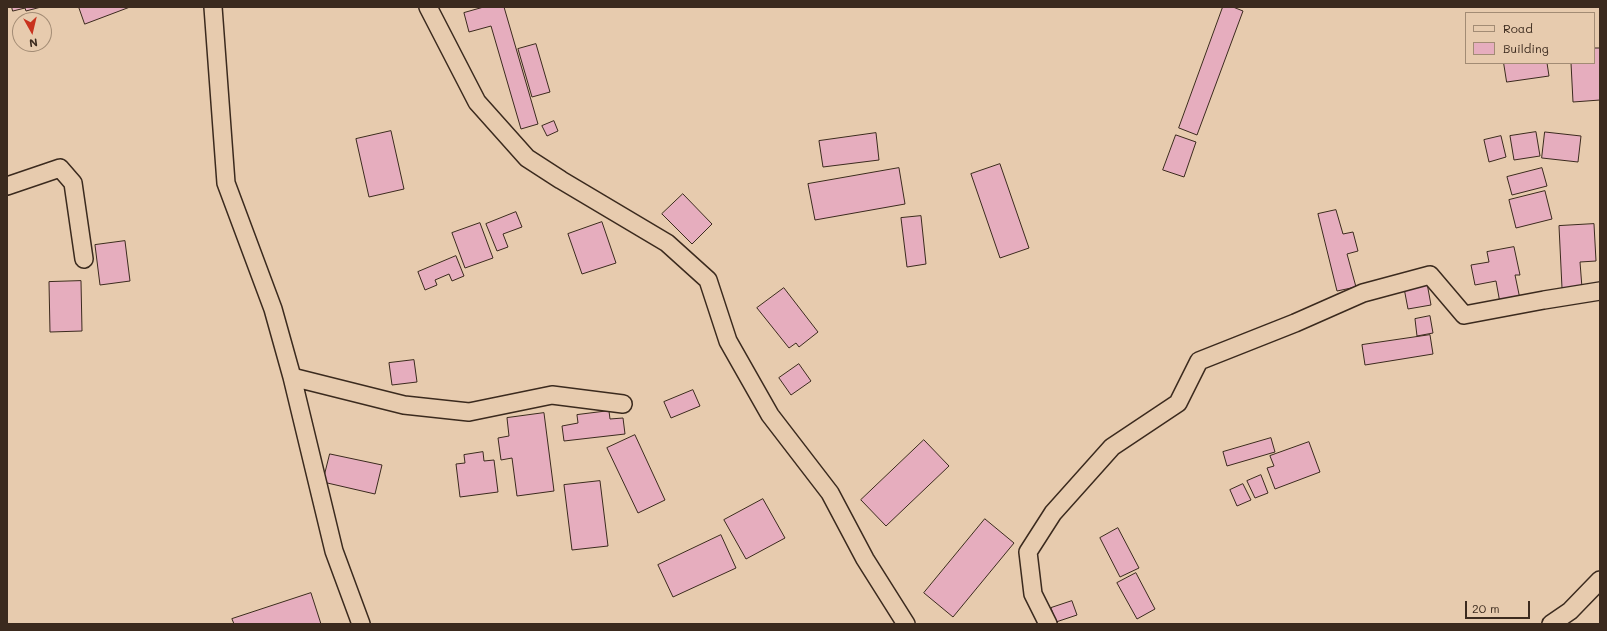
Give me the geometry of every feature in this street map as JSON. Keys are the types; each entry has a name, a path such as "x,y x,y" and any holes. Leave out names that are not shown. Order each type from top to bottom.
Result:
{"street":[{"path":"213,7 226,183 273,309 292,377 334,551 361,624"},
{"path":"428,7 477,102 527,158 667,243 708,280 728,341 770,415 830,492 865,559 906,624"},
{"path":"7,186 60,168 73,182 84,259"},
{"path":"1048,624 1033,594 1028,552 1053,513 1112,447 1178,404 1199,361 1295,323 1363,293 1430,275 1464,315 1600,291"},
{"path":"292,377 404,404 469,412 552,395 623,404"},
{"path":"1551,624 1570,611 1600,580"}],"building":[{"path":"12,7 41,7 26,11 25,8 13,11"},
{"path":"79,7 130,7 85,24"},
{"path":"484,7 504,7 538,124 521,129 491,26 469,32 464,13"},
{"path":"1223,7 1233,7 1243,11 1197,135 1179,128"},
{"path":"536,44 550,92 532,97 518,49"},
{"path":"1595,48 1600,48 1600,100 1573,102 1571,64 1595,64"},
{"path":"1504,64 1547,64 1549,76 1507,82"},
{"path":"554,121 558,131 547,136 542,126"},
{"path":"391,131 404,189 369,197 356,139"},
{"path":"1536,132 1540,156 1514,160 1510,136"},
{"path":"1545,132 1581,136 1578,162 1542,158"},
{"path":"876,133 879,160 823,167 819,141"},
{"path":"1176,135 1196,142 1184,177 1163,170"},
{"path":"1501,136 1506,157 1489,162 1484,140"},
{"path":"1000,164 1029,248 1000,258 971,174"},
{"path":"899,168 905,204 815,220 808,184"},
{"path":"1542,168 1547,186 1512,195 1507,177"},
{"path":"1545,191 1552,219 1516,228 1509,200"},
{"path":"683,194 712,224 692,244 662,214"},
{"path":"1336,210 1343,234 1353,232 1358,251 1347,254 1356,287 1337,291 1318,214"},
{"path":"516,212 522,227 503,234 508,247 497,251 486,224"},
{"path":"921,216 926,264 907,267 901,218"},
{"path":"602,222 616,263 582,274 568,234"},
{"path":"480,223 493,258 465,268 452,233"},
{"path":"1594,224 1596,261 1580,262 1582,288 1562,288 1559,226"},
{"path":"125,241 130,281 100,285 95,245"},
{"path":"1514,247 1520,275 1515,275 1520,299 1500,303 1496,281 1475,285 1471,265 1489,262 1487,252"},
{"path":"456,256 464,276 452,281 449,274 435,280 437,285 425,290 418,272"},
{"path":"81,281 82,331 50,332 49,282"},
{"path":"1427,283 1431,305 1408,309 1404,288"},
{"path":"784,288 818,332 799,347 796,343 789,348 757,308"},
{"path":"1430,316 1433,333 1417,336 1415,319"},
{"path":"1430,335 1433,354 1365,365 1362,345"},
{"path":"414,360 417,382 392,385 389,363"},
{"path":"799,364 811,381 791,395 779,378"},
{"path":"693,390 700,406 671,418 664,402"},
{"path":"609,411 610,419 623,418 625,434 564,441 562,426 578,423 577,415"},
{"path":"544,413 554,491 517,496 512,458 501,460 498,438 509,436 507,418"},
{"path":"635,435 665,500 638,513 607,448"},
{"path":"1271,438 1275,452 1227,466 1223,452"},
{"path":"924,440 949,466 886,526 861,500"},
{"path":"1309,442 1320,472 1275,489 1267,468 1274,466 1270,456"},
{"path":"483,452 484,461 494,460 498,492 460,497 456,464 465,463 464,455"},
{"path":"330,454 382,465 375,494 323,482"},
{"path":"1261,475 1268,493 1255,498 1247,481"},
{"path":"600,481 608,546 572,550 564,485"},
{"path":"1243,484 1251,500 1237,506 1230,490"},
{"path":"763,499 785,538 746,559 724,520"},
{"path":"985,519 1014,543 953,617 924,593"},
{"path":"1118,528 1139,568 1120,577 1100,538"},
{"path":"721,535 736,568 673,597 658,565"},
{"path":"1136,573 1155,609 1137,619 1117,583"},
{"path":"311,593 321,624 234,624 232,619"},
{"path":"1072,601 1077,615 1056,622 1051,608"}]}
